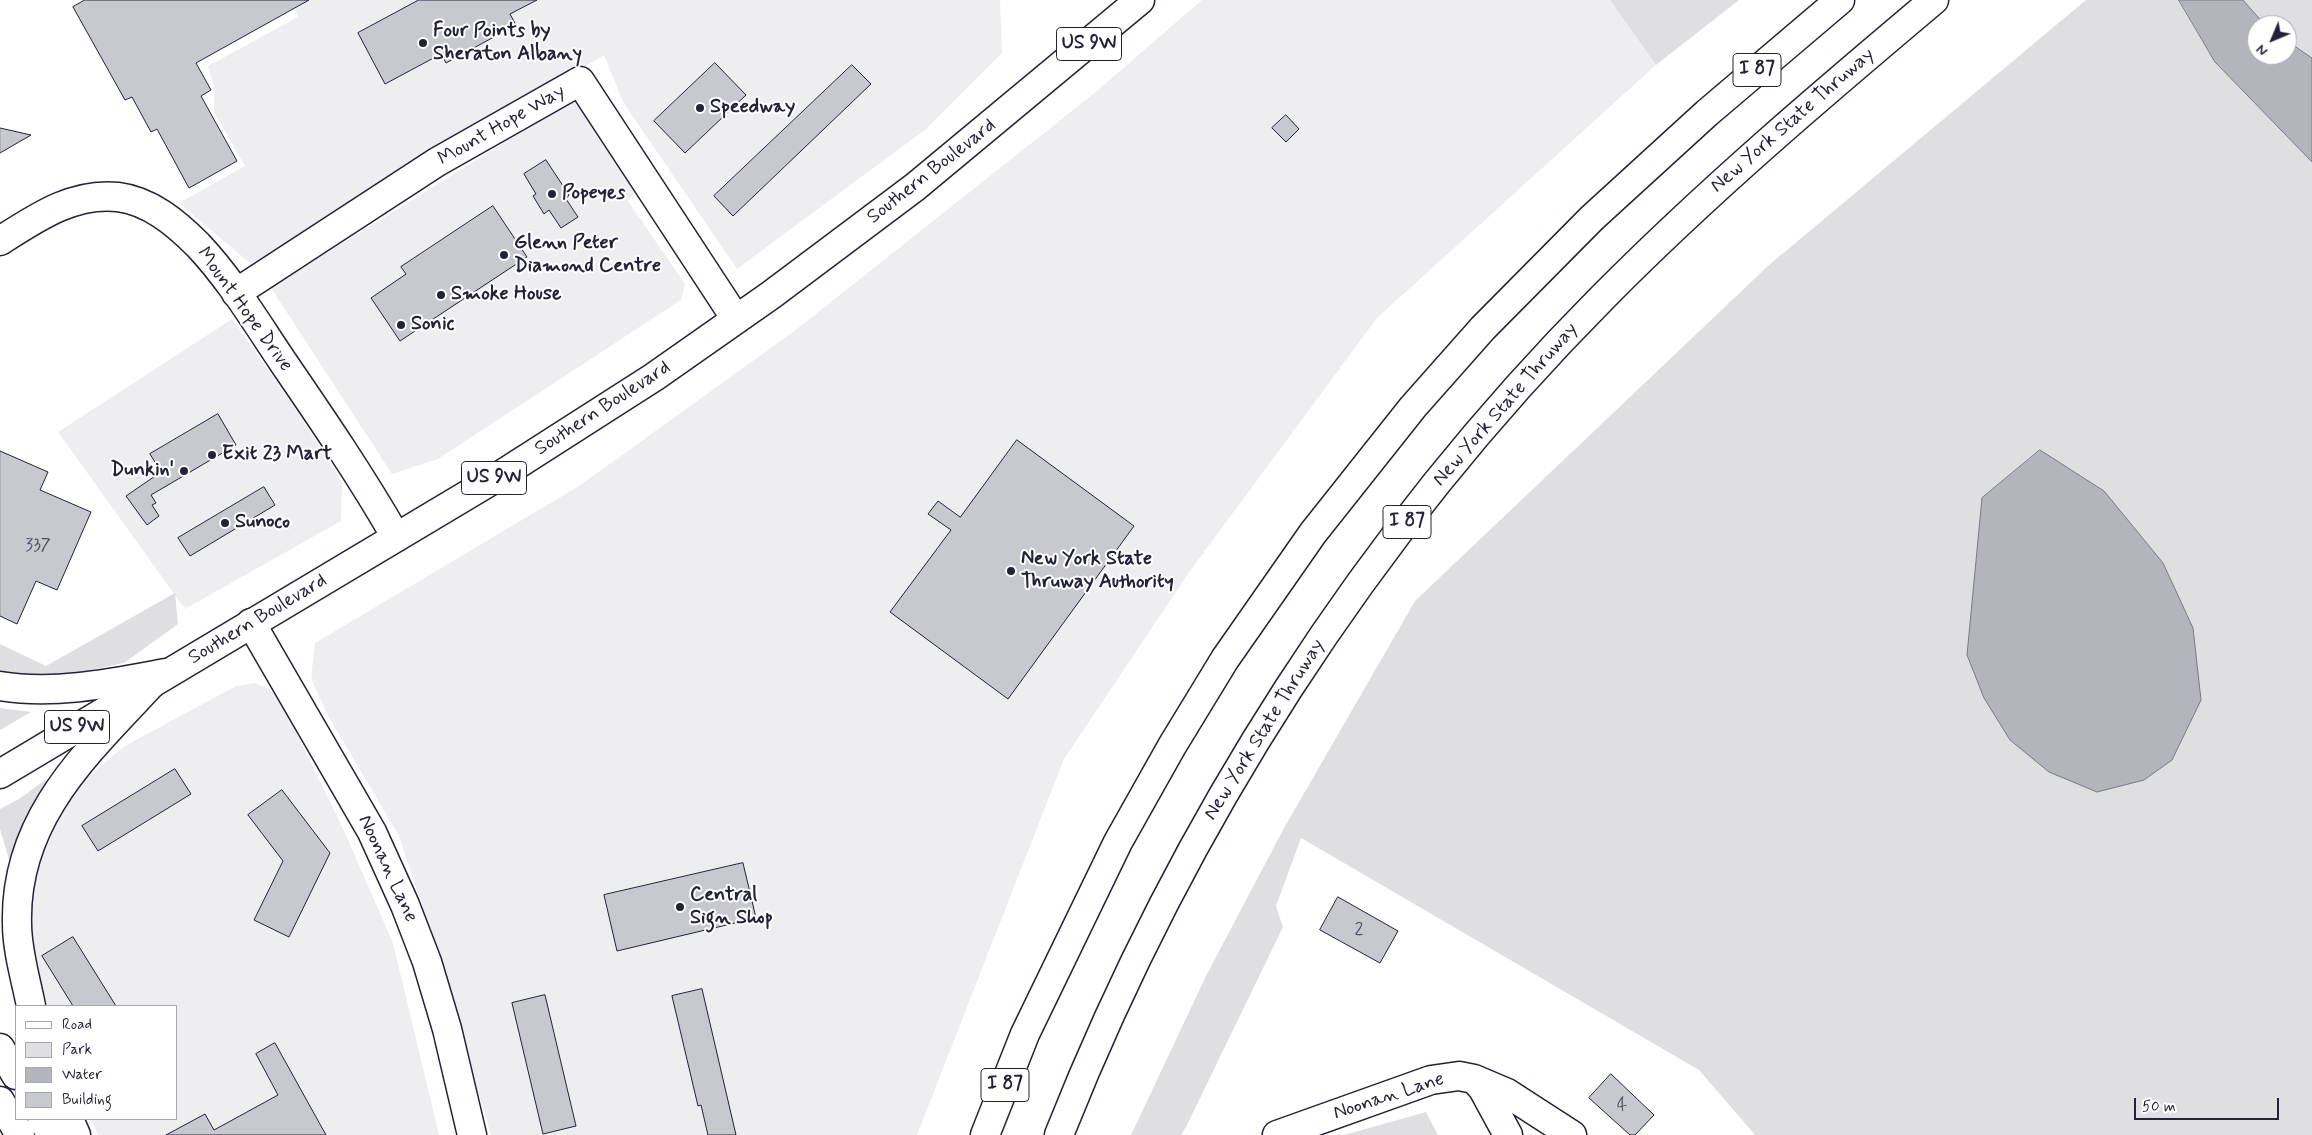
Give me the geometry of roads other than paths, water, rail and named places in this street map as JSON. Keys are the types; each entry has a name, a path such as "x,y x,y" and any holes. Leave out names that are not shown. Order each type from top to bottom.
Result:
{"main road":[{"name":"Southern Boulevard","path":"0,774 592,418 736,320 915,187 1140,0"},
{"name":"I 87","path":"985,1135 1025,1034 1118,842 1172,746 1255,614 1313,533 1413,407 1501,309 1592,218 1706,113 1840,0"},
{"name":"New York State Thruway","path":"1059,1135 1111,1010 1157,917 1206,826 1252,747 1312,653 1400,531 1498,411 1601,298 1673,227 1746,160 1934,0"},
{"name":"Mount Hope Way","path":"236,292 437,162 580,81 736,320"},
{"name":"Mount Hope Drive","path":"0,241 43,215 87,197 120,198 151,207 170,220 198,245 236,292 347,456 396,537"},
{"name":"Noonan Lane","path":"251,623 372,832 405,904 427,962 447,1029 472,1135"},
{"path":"0,686 34,689 77,688 162,677"},
{"path":"31,1005 17,925 19,886 30,842 40,820 60,786 162,677"},
{"path":"0,935 9,971 26,1005"},
{"path":"967,1135 1003,1049 1025,1034"},
{"path":"0,1048 15,1073"},
{"name":"Noonan Lane","path":"1277,1135 1430,1080 1450,1077 1474,1079 1507,1093 1572,1135"},
{"name":"Noonan Lane","path":"1474,1079 1483,1089 1508,1135"},
{"path":"0,1101 20,1135"},
{"path":"43,1120 52,1135"},
{"path":"70,1120 76,1135"}],"water":[{"path":"2179,0 2243,0 2256,15 2247,15 2247,65 2297,65 2297,48 2312,58 2312,162 2215,62"},
{"path":"2040,450 2104,491 2163,563 2193,628 2201,700 2172,760 2144,780 2097,792 2049,772 2010,740 1984,698 1967,655 1982,498"}],"place":[{"name":"Four Points by Sheraton Albany","path":"423,43"},
{"name":"Speedway","path":"700,108"},
{"name":"Popeyes","path":"552,194"},
{"name":"Glenn Peter Diamond Centre","path":"504,255"},
{"name":"Smoke House","path":"441,295"},
{"name":"Sonic","path":"401,325"},
{"name":"Exit 23 Mart","path":"212,455"},
{"name":"Dunkin'","path":"184,471"},
{"name":"Sunoco","path":"225,523"},
{"name":"New York State Thruway Authority","path":"1011,571"},
{"name":"Central Sign Shop","path":"680,907"}]}
